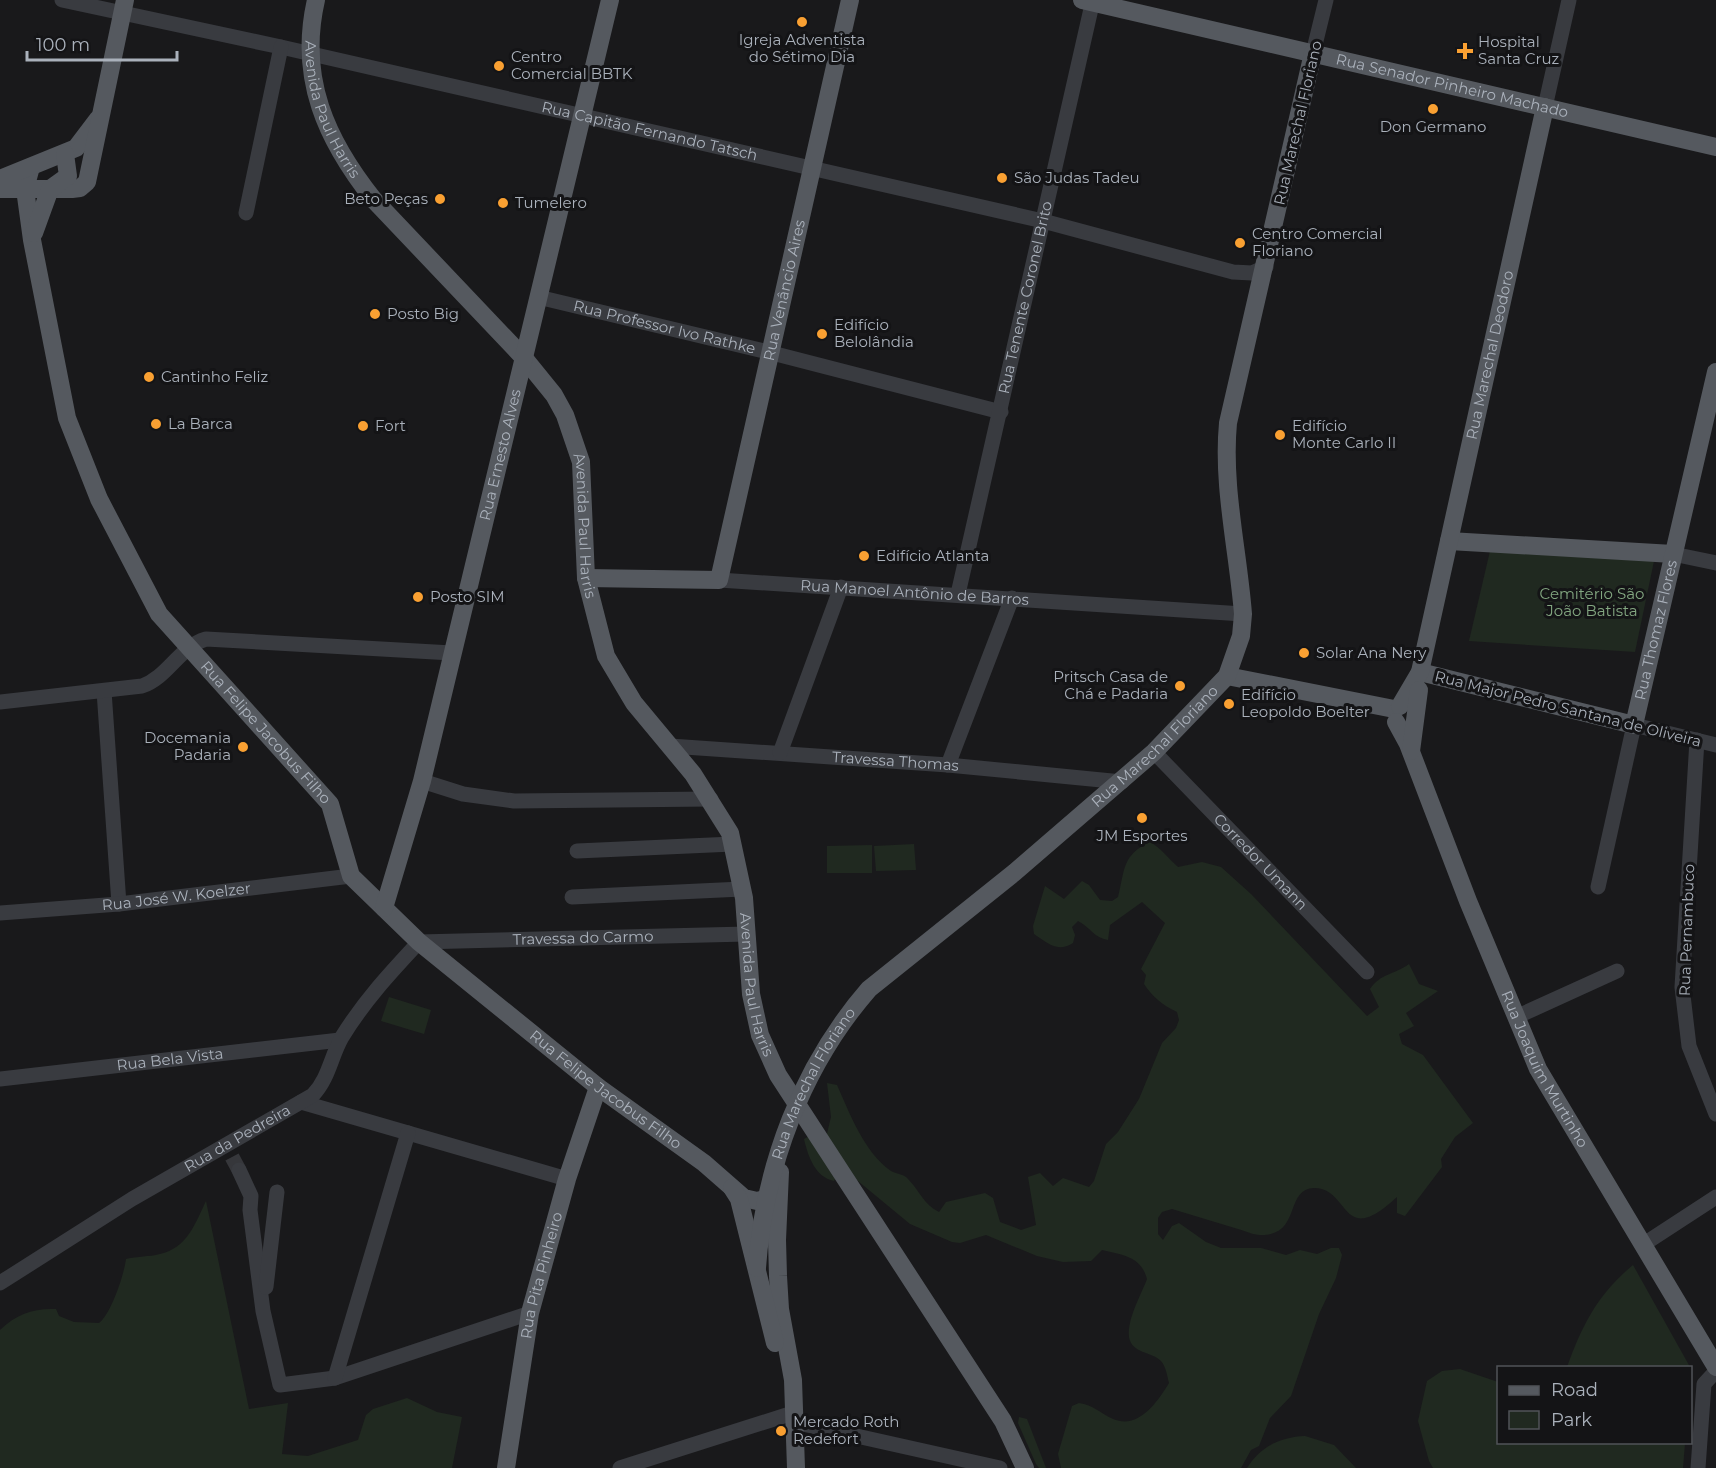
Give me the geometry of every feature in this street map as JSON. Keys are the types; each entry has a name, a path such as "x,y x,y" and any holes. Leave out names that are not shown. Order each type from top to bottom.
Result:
{"main road":[{"name":"Avenida Paul Harris","path":"316,0 311,54 313,84 320,111 332,140 352,173 374,200 524,358 554,396 574,434 584,484 586,578 599,633 612,668 634,703 711,799 730,832 742,889 751,994 756,1021 760,1035 799,1120"},
{"name":"Rua Ernesto Alves","path":"384,908 422,782 610,0"},
{"name":"Rua Venâncio Aires","path":"719,580 850,0"},
{"name":"Rua Senador Pinheiro Machado","path":"1089,1 1716,147"},
{"path":"0,189 80,188 87,182 123,7"},
{"name":"Rua Marechal Floriano","path":"757,1268 759,1233 765,1199 782,1148 799,1120 809,1079 837,1030 869,989 1016,872 1122,782 1227,676 1241,636 1243,614 1226,448 1228,423 1266,267 1313,53"},
{"name":"Rua Marechal Deodoro","path":"1400,714 1425,680 1449,541 1545,107"},
{"path":"0,179 64,154 80,145 102,113"},
{"path":"32,240 36,221 51,189 68,176 64,154"},
{"path":"25,189 31,167"},
{"name":"Rua Felipe Jacobus Filho","path":"25,189 32,240 67,418 82,460 159,614 330,804 351,876 419,942 598,1087 728,1181 744,1198"},
{"name":"Rua Thomaz Flores","path":"1634,725 1716,372"},
{"path":"1449,541 1673,554"},
{"name":"Rua Manoel Antônio de Barros","path":"586,578 719,580"},
{"path":"1227,676 1400,714"},
{"name":"Rua Major Pedro Santana de Oliveira","path":"1425,680 1634,725"},
{"name":"Rua Joaquim Murtinho","path":"1409,747 1425,680"},
{"name":"Rua Joaquim Murtinho","path":"1400,714 1409,747 1468,901 1538,1069 1644,1244 1716,1369"},
{"name":"Rua Pita Pinheiro","path":"506,1468 530,1312 567,1179 598,1087"},
{"path":"799,1120 1003,1421 1025,1468"},
{"path":"779,1336 777,1240 782,1148"},
{"path":"728,1181 739,1199 757,1268 779,1336 789,1407 793,1415 795,1468"},
{"path":"744,1198 759,1233 780,1309"},
{"path":"744,1198 757,1201 765,1199"}],"street":[{"name":"Rua Capitão Fernando Tatsch","path":"62,0 123,7 311,54 1042,221 1233,272 1256,282 1260,292"},
{"name":"Rua Marechal Floriano","path":"1313,53 1326,0"},
{"name":"Rua Marechal Deodoro","path":"1545,107 1569,0"},
{"name":"Rua Tenente Coronel Brito","path":"958,594 1001,412 1089,1"},
{"path":"246,213 281,47"},
{"name":"Rua Capitão Fernando Tatsch","path":"1233,272 1252,273 1266,267"},
{"name":"Rua Professor Ivo Rathke","path":"538,297 772,352 1001,412"},
{"path":"1673,554 1716,563"},
{"name":"Rua Manoel Antônio de Barros","path":"719,580 1243,614"},
{"path":"780,753 841,587"},
{"path":"948,765 1012,598"},
{"path":"0,702 146,685 162,674 188,646 206,639 452,653"},
{"path":"104,691 119,904"},
{"name":"Rua Major Pedro Santana de Oliveira","path":"1634,725 1716,745"},
{"name":"Rua Thomaz Flores","path":"1598,888 1634,725"},
{"name":"Rua Pernambuco","path":"1697,740 1682,987 1689,1046 1716,1114"},
{"name":"Travessa Thomas","path":"670,746 948,765 1122,782"},
{"name":"Corredor Umann","path":"1154,752 1367,972"},
{"path":"422,782 463,794 514,801 711,799"},
{"path":"577,852 733,844"},
{"name":"Rua José W. Koelzer","path":"0,913 119,904 351,876"},
{"path":"572,897 742,889"},
{"name":"Travessa do Carmo","path":"419,942 747,934"},
{"name":"Rua da Pedreira","path":"0,1283 132,1198 232,1157 321,1086 340,1040 374,990 419,942"},
{"path":"1516,1017 1617,971"},
{"name":"Rua Bela Vista","path":"0,1079 340,1040"},
{"path":"301,1102 567,1179"},
{"path":"335,1378 408,1133"},
{"path":"232,1157 251,1196 250,1210 263,1311 278,1383 285,1386 335,1378 530,1312"},
{"path":"263,1311 277,1192"},
{"path":"1644,1244 1716,1197"},
{"path":"1698,1468 1704,1384 1716,1369"},
{"path":"620,1468 793,1415 1000,1468"}],"green space":[{"name":"Cemitério São João Batista","path":"1490,551 1654,561 1635,652 1469,641"},
{"path":"1150,842 1178,867 1202,862 1221,867 1251,894 1367,1016 1379,1007 1370,989 1374,984 1409,964 1419,984 1438,991 1406,1013 1414,1026 1399,1034 1402,1044 1423,1055 1473,1123 1455,1137 1441,1159 1442,1167 1405,1216 1397,1213 1397,1197 1379,1212 1365,1218 1355,1217 1335,1197 1326,1191 1314,1188 1305,1190 1299,1196 1288,1221 1273,1233 1255,1234 1172,1209 1162,1212 1158,1218 1158,1234 1163,1240 1172,1226 1179,1223 1206,1242 1221,1248 1261,1248 1286,1255 1300,1250 1317,1254 1331,1248 1339,1248 1342,1255 1336,1278 1319,1314 1291,1396 1270,1418 1259,1446 1251,1450 1241,1468 1061,1468 1058,1454 1072,1406 1079,1403 1084,1404 1113,1419 1131,1421 1147,1412 1169,1383 1161,1361 1134,1347 1129,1337 1132,1315 1147,1279 1140,1265 1123,1255 1102,1250 1091,1261 1063,1262 1037,1256 986,1235 960,1243 952,1242 910,1224 841,1167 834,1181 827,1179 813,1165 804,1139 811,1135 825,1142 831,1117 827,1083 837,1085 859,1132 873,1154 891,1171 906,1177 926,1201 939,1212 946,1202 985,1193 993,1198 1000,1222 1021,1230 1036,1225 1028,1177 1040,1173 1053,1186 1063,1178 1089,1187 1094,1181 1106,1144 1118,1132 1139,1099 1162,1043 1176,1028 1179,1020 1177,1012 1154,997 1147,989 1144,984 1146,975 1141,969 1165,923 1142,902 1110,925 1108,940 1099,937 1078,921 1072,927 1075,935 1073,943 1062,947 1053,946 1034,934 1033,926 1045,886 1064,899 1082,881 1089,885 1100,900 1112,901 1118,897 1129,858"},
{"path":"914,844 916,870 876,871 874,846"},
{"path":"872,845 872,873 827,873 827,846"},
{"path":"389,997 431,1010 424,1034 381,1021"},
{"path":"206,1201 249,1409 288,1403 282,1454 308,1456 358,1440 366,1415 373,1409 407,1398 437,1412 462,1417 452,1468 0,1468 0,1330 19,1316 48,1309 56,1309 59,1316 74,1322 99,1323 116,1294 126,1259 160,1254 184,1241"},
{"path":"1633,1265 1689,1366 1567,1366 1592,1311"},
{"path":"1460,1369 1497,1382 1497,1444 1685,1444 1683,1468 1433,1468 1418,1421 1427,1381 1442,1371"},
{"path":"1019,1417 1027,1419 1046,1468 1039,1468 1036,1464 1018,1423"},
{"path":"1305,1436 1334,1445 1356,1468 1247,1468 1258,1454 1272,1444 1287,1438"}],"tunnel":[{"path":"232,1157 239,1170"}],"place":[{"name":"Igreja Adventista do Sétimo Dia","path":"802,22"},
{"name":"Hospital Santa Cruz","path":"1465,51"},
{"name":"Centro Comercial BBTK","path":"499,66"},
{"name":"Don Germano","path":"1433,109"},
{"name":"São Judas Tadeu","path":"1002,178"},
{"name":"Beto Peças","path":"440,199"},
{"name":"Tumelero","path":"503,203"},
{"name":"Centro Comercial Floriano","path":"1240,243"},
{"name":"Posto Big","path":"375,314"},
{"name":"Edifício Belolândia","path":"822,334"},
{"name":"Cantinho Feliz","path":"149,377"},
{"name":"La Barca","path":"156,424"},
{"name":"Fort","path":"363,426"},
{"name":"Edifício Monte Carlo II","path":"1280,435"},
{"name":"Edifício Atlanta","path":"864,556"},
{"name":"Posto SIM","path":"418,597"},
{"name":"Solar Ana Nery","path":"1304,653"},
{"name":"Pritsch Casa de Chá e Padaria","path":"1180,686"},
{"name":"Edifício Leopoldo Boelter","path":"1229,704"},
{"name":"Docemania Padaria","path":"243,747"},
{"name":"JM Esportes","path":"1142,818"},
{"name":"Mercado Roth Redefort","path":"781,1431"}]}
